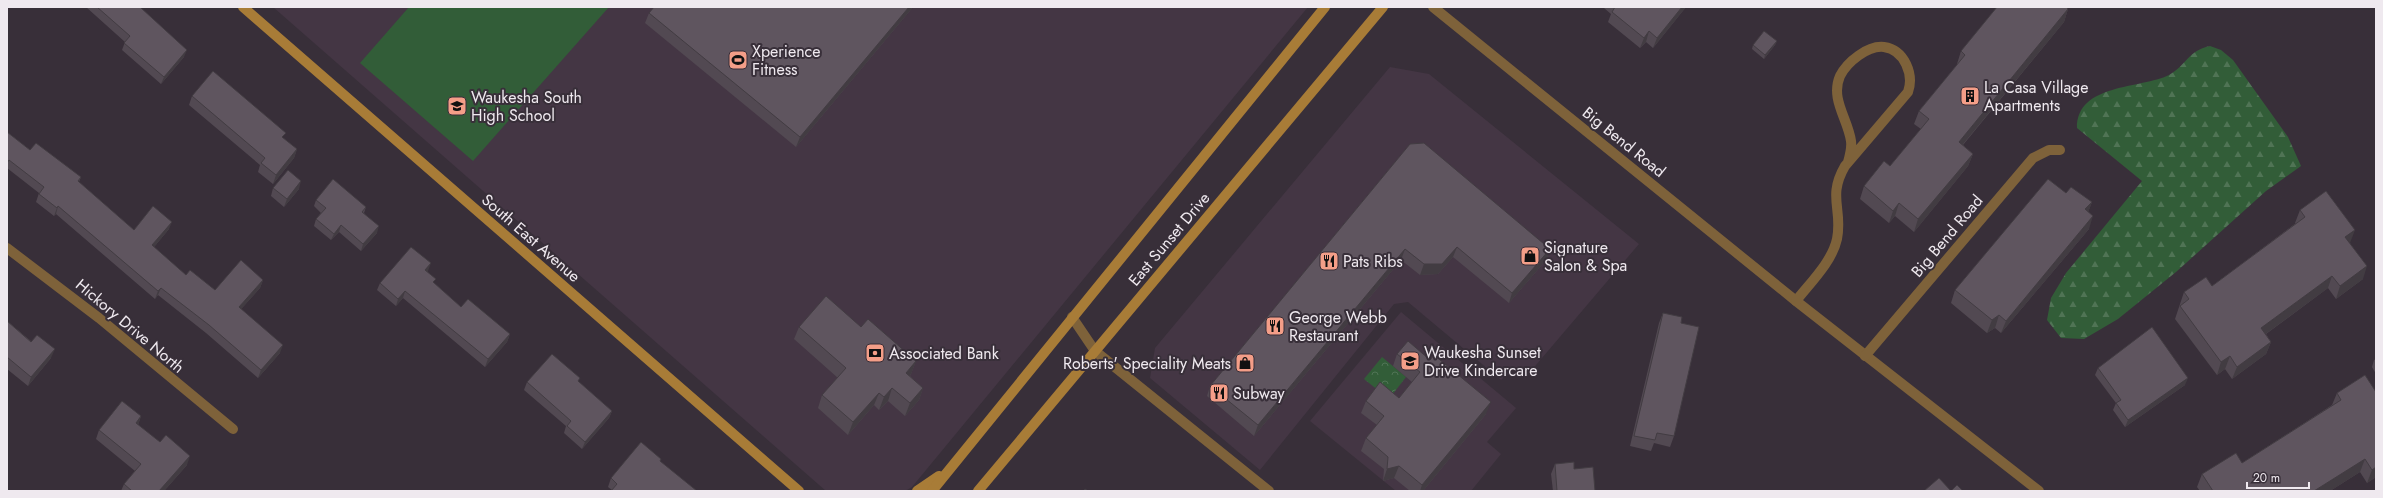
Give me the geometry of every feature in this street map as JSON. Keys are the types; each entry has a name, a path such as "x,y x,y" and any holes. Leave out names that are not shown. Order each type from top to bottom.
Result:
{"main road":[{"name":"South East Avenue","path":"243,7 799,491"},
{"name":"East Sunset Drive","path":"932,491 1325,7"},
{"name":"East Sunset Drive","path":"978,491 1383,7"},
{"path":"917,491 949,469"}],"street":[{"name":"Big Bend Road","path":"1433,7 1796,301 2039,491"},
{"path":"1796,301 1825,263 1836,240 1838,226 1835,190 1837,179 1848,162 1908,92 1911,76 1907,64 1893,50 1883,47 1865,52 1845,67 1840,76 1837,93 1851,141 1848,162"},
{"name":"Big Bend Road","path":"1865,356 2033,158 2049,150 2060,150"},
{"name":"Hickory Drive North","path":"7,248 99,318 233,429"},
{"path":"1072,317 1095,351 1269,491"}],"shaded area":[{"path":"273,7 1308,7 912,487 905,491 826,491"},
{"path":"1390,67 1429,74 1639,244 1525,378 1513,368 1501,380 1408,302 1394,304 1260,470 1150,378 1155,348"},
{"name":"Waukesha Sunset Drive Kindercare","path":"1401,312 1516,408 1487,442 1501,454 1471,491 1396,491 1310,421"}],"green space":[{"name":"Waukesha South High School","path":"409,7 609,7 473,161 360,63"},
{"path":"2210,46 2221,50 2233,60 2288,137 2301,166 2266,191 2176,272 2118,319 2084,339 2061,338 2047,320 2051,298 2066,273 2142,181 2077,128 2080,113 2087,103 2099,95 2112,90 2169,75 2180,67 2196,51"},
{"path":"1382,357 1406,377 1389,399 1364,379"}],"building":[{"path":"97,7 140,7 187,50 164,77 124,43 130,36"},
{"path":"654,7 909,7 800,137 649,13"},
{"path":"1615,7 1682,7 1657,38 1649,31 1644,38 1612,12"},
{"name":"La Casa Village Apartments","path":"1997,7 2066,7 2068,9 1959,142 1973,154 1918,219 1899,203 1893,211 1864,186 1884,161 1890,166 1929,119 1919,111 1965,55 1961,51"},
{"path":"1764,31 1777,41 1765,55 1753,45"},
{"path":"213,71 286,133 282,137 297,149 276,175 261,163 265,158 192,96"},
{"path":"7,132 30,150 36,143 81,177 78,181 134,230 153,206 172,222 152,245 186,275 190,270 215,290 241,260 263,280 239,307 283,345 261,370 209,325 161,288 158,291 58,206 57,208 39,194 44,187 9,160 7,163"},
{"path":"1424,143 1550,249 1512,293 1457,247 1442,264 1424,264 1405,249 1258,425 1210,386 1410,144"},
{"path":"288,170 301,181 287,199 273,188"},
{"path":"333,179 366,207 362,212 379,226 363,244 341,225 334,234 316,219 326,208 316,200"},
{"path":"2048,179 2066,193 2071,187 2092,202 2085,209 2093,216 2006,321 1999,315 1992,320 1955,290"},
{"path":"2326,191 2355,230 2345,237 2367,266 2340,286 2332,276 2261,328 2271,342 2237,367 2230,356 2221,362 2180,306 2189,299 2184,292 2206,277 2212,286 2305,217 2300,210"},
{"path":"411,247 431,263 425,270 436,279 433,282 461,307 468,299 510,334 488,359 405,291 398,299 380,283"},
{"path":"826,296 861,327 868,319 916,361 906,373 923,388 910,403 892,388 884,397 879,393 853,422 822,395 846,368 799,327"},
{"path":"1663,313 1682,317 1681,323 1699,327 1674,436 1657,433 1655,440 1634,436"},
{"path":"7,321 31,342 37,335 55,349 31,377 7,357"},
{"path":"2152,327 2188,378 2128,420 2116,403 2121,400 2098,368"},
{"path":"1408,341 1430,360 1434,355 1491,402 1422,485 1399,466 1387,469 1388,457 1366,438 1384,416 1366,401 1380,382 1399,398 1420,372 1397,354"},
{"path":"552,354 580,378 578,381 612,411 585,442 567,426 571,421 527,382"},
{"path":"2365,375 2376,392 2376,467 2372,470 2365,459 2314,491 2213,491 2202,474 2236,453 2242,463 2341,400 2337,393"},
{"path":"122,401 141,416 136,423 160,442 166,435 190,456 159,491 132,491 124,484 141,464 99,430"},
{"path":"641,442 661,459 660,461 697,491 611,491 617,484 611,478"},
{"path":"1574,462 1574,469 1593,467 1595,491 1557,491 1555,464"},
{"path":"1939,478 1951,491 1924,491"},
{"path":"1957,485 1963,491 1951,491"}],"place":[{"name":"Xperience Fitness","path":"738,60"},
{"name":"La Casa Village Apartments","path":"1970,96"},
{"name":"Waukesha South High School","path":"457,106"},
{"name":"Signature Salon & Spa","path":"1530,256"},
{"name":"Pats Ribs","path":"1329,261"},
{"name":"George Webb Restaurant","path":"1275,326"},
{"name":"Associated Bank","path":"875,353"},
{"name":"Waukesha Sunset Drive Kindercare","path":"1410,361"},
{"name":"Roberts' Speciality Meats","path":"1245,363"},
{"name":"Subway","path":"1219,393"}]}
